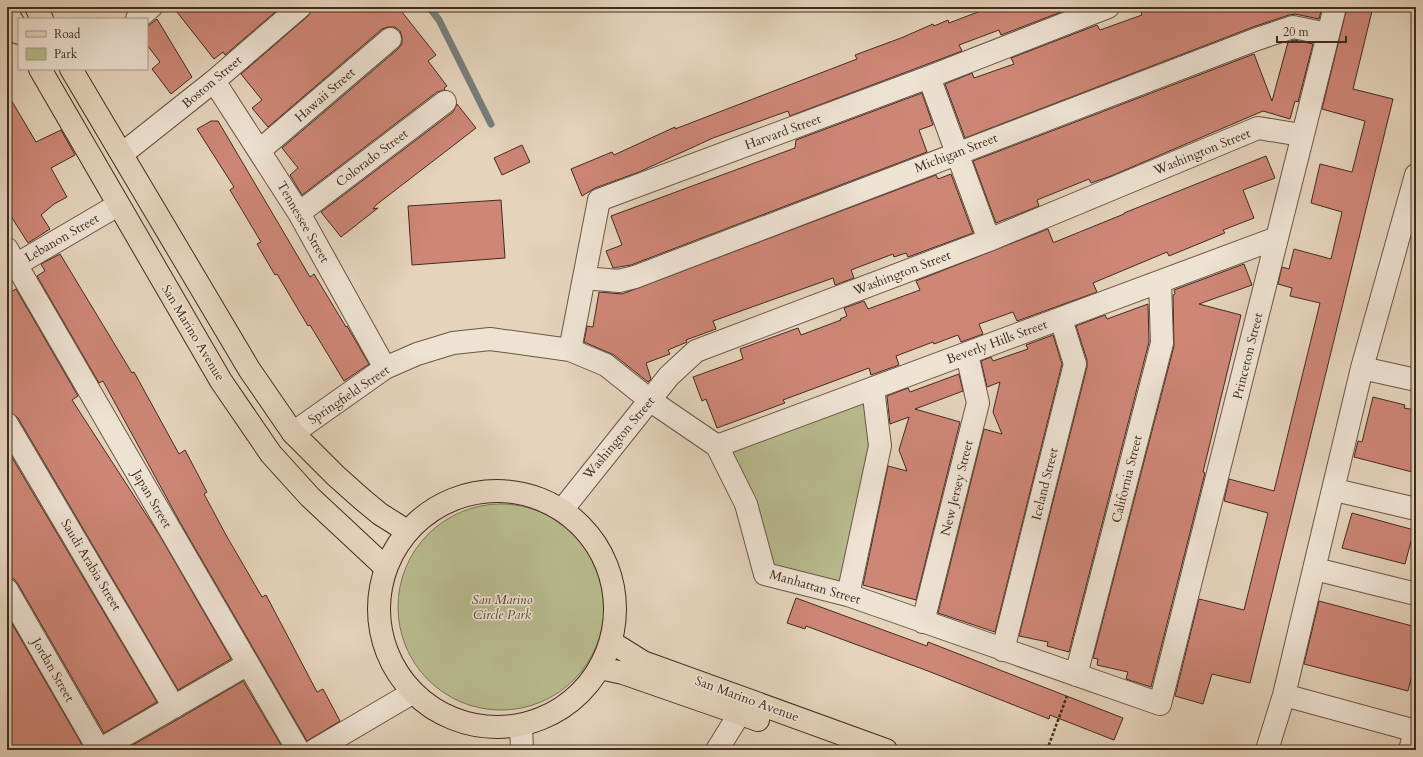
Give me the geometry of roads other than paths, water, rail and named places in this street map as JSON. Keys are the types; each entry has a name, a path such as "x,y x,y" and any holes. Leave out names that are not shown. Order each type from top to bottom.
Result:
{"main road":[{"path":"36,7 42,18"},
{"path":"7,12 18,31"},
{"name":"San Marino Avenue","path":"41,70 221,381 271,454 310,497 386,567"},
{"path":"74,70 249,369 293,433 336,476 363,500 380,514 407,531"},
{"path":"491,491 528,495 562,510 587,532 605,561 615,593 615,627 611,642 600,668 574,699 550,716 521,725 482,727 444,716 412,692 392,667 381,638 377,606 386,567 407,531 423,516 455,498 491,491"},
{"name":"San Marino Avenue","path":"611,642 644,662 886,750"},
{"name":"San Marino Avenue","path":"600,668 623,673 842,750"}],"street":[{"path":"138,18 151,7"},
{"name":"Boston Street","path":"122,154 214,81 300,7"},
{"name":"Harvard Street","path":"570,350 599,200 929,77 1108,7"},
{"name":"Princeton Street","path":"1160,704 1277,238 1301,135 1335,7"},
{"name":"Michigan Street","path":"584,278 619,281 635,277 956,153 1257,39 1293,27 1328,34"},
{"name":"Hawaii Street","path":"260,150 390,39"},
{"path":"929,77 989,240"},
{"name":"Tennessee Street","path":"214,81 260,150 299,213 386,368"},
{"name":"Colorado Street","path":"299,213 445,102"},
{"name":"Washington Street","path":"562,510 651,401 669,376 696,351 989,240 1258,128 1301,135"},
{"path":"1267,750 1284,695 1335,490 1362,368 1408,242 1416,175"},
{"name":"Lebanon Street","path":"10,261 118,205"},
{"name":"Beverly Hills Street","path":"717,446 1277,238"},
{"name":"Japan Street","path":"10,261 298,750"},
{"name":"California Street","path":"1076,675 1162,343 1160,282"},
{"name":"Iceland Street","path":"1003,650 1075,364 1061,319"},
{"name":"Springfield Street","path":"293,433 386,368 417,354 453,343 490,339 570,350"},
{"name":"Manhattan Street","path":"570,350 606,365 651,401 717,446 746,504 765,574 848,596 1160,704"},
{"name":"New Jersey Street","path":"923,622 978,403 967,354"},
{"path":"1362,368 1416,380"},
{"path":"848,596 880,446 873,388"},
{"name":"Saudi Arabia Street","path":"7,424 174,706"},
{"path":"1335,490 1416,509"},
{"path":"1315,569 1416,594"},
{"name":"Jordan Street","path":"7,590 99,750"},
{"path":"99,750 248,664"},
{"path":"316,750 412,692"},
{"path":"1284,695 1414,737"},
{"path":"717,750 740,713"},
{"path":"521,725 522,750"}],"waterway":[{"path":"429,7 439,20 491,124"}],"park label":[{"name":"San Marino Circle Park","path":"502,608"}]}
